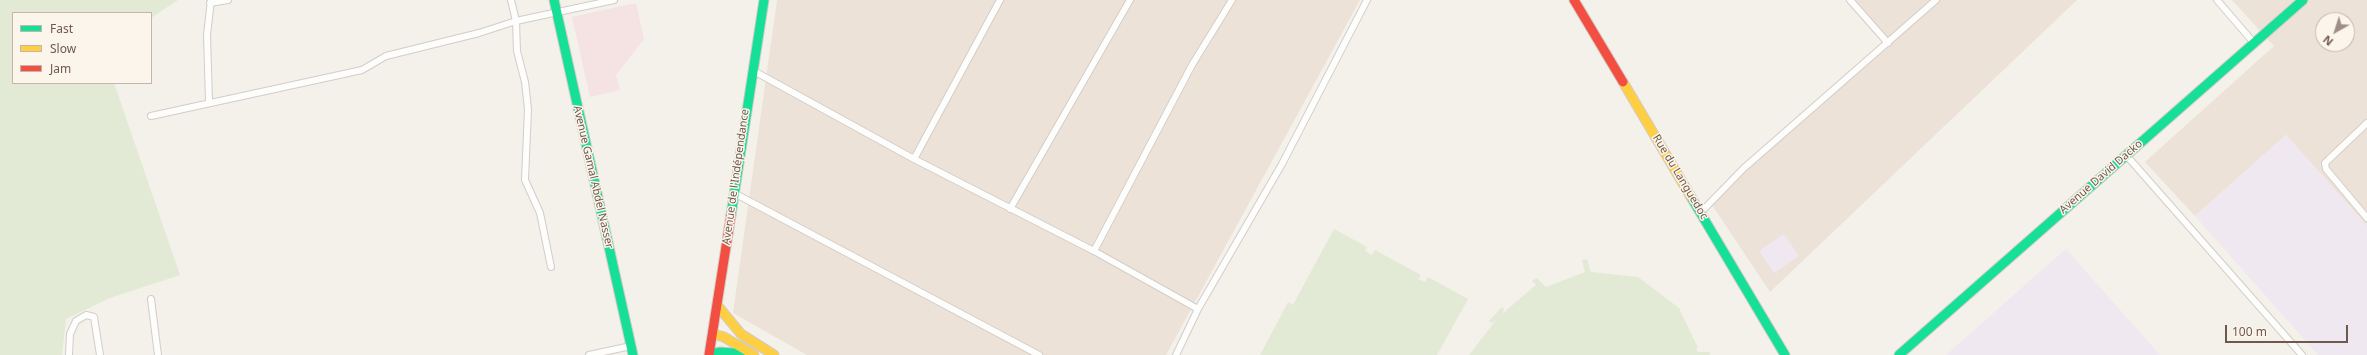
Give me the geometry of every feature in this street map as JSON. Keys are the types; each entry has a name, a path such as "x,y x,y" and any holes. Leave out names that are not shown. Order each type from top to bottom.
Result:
{"main road":[{"name":"Avenue Gamal Abdel Nasser","path":"554,0 633,355"},
{"name":"Avenue de l'Indépendance","path":"710,355 752,70 764,0"},
{"name":"Rue du Languedoc","path":"1574,0 1785,355"},
{"name":"Avenue David Dacko","path":"1898,355 2304,0"},
{"path":"717,305 741,334 774,355"},
{"path":"713,334 724,338 753,355"},
{"path":"710,355 720,352 753,355"}],"street":[{"path":"209,102 207,35 210,2 228,0"},
{"path":"511,0 516,21 517,51 525,82 528,110 525,180 540,213 551,267"},
{"path":"151,116 209,102 362,70 386,56 479,33 516,21 614,0"},
{"path":"914,159 1000,0"},
{"path":"1010,209 1130,0"},
{"path":"1094,251 1192,65 1232,0"},
{"path":"1850,0 1888,43"},
{"path":"1701,212 1744,168 1936,0"},
{"path":"2217,0 2254,43"},
{"path":"1176,355 1198,309 1282,164 1365,1"},
{"path":"752,70 914,159 1094,251 1198,309"},
{"path":"2367,123 2325,163 2326,169 2367,218"},
{"path":"2126,155 2302,355"},
{"path":"734,193 1039,355"},
{"path":"151,299 158,355"},
{"path":"69,355 70,334 76,321 86,315 94,317 100,355"},
{"path":"589,355 631,346"}],"shaded area":[{"path":"777,0 1360,0 1166,355 807,355 733,313"},
{"path":"1853,0 2077,0 1770,292 1708,199 1889,41"},
{"path":"2232,0 2367,0 2367,226 2286,135 2195,216 2145,162 2274,46"},
{"path":"636,3 644,39 616,75 620,90 590,97 572,17"},
{"path":"2286,135 2367,226 2367,355 2318,355 2195,216"},
{"path":"1784,234 1799,256 1774,273 1759,251"},
{"path":"2066,249 2160,355 1946,355 2043,269"}],"green space":[{"path":"0,0 178,0 152,17 152,12 12,12 12,84 114,84 180,275 110,298 66,319 62,355 0,355"},
{"path":"1334,229 1367,247 1365,251 1372,255 1375,250 1421,275 1418,279 1425,282 1428,277 1468,299 1437,355 1260,355 1288,302 1293,305"},
{"path":"1587,259 1591,272 1638,277 1679,308 1698,348 1696,349 1698,352 1709,352 1710,355 1469,355 1496,320 1492,323 1489,321 1502,307 1504,309 1503,313 1536,285 1532,281 1537,278 1546,287 1585,272 1582,260"}],"traffic: fast":[{"path":"554,0 633,355"},
{"path":"731,215 764,0"},
{"path":"1899,355 2303,0"},
{"path":"1691,197 1785,355"},
{"path":"710,354 720,352 749,354"}],"traffic: slow":[{"path":"1623,82 1691,197"},
{"path":"717,305 741,334 774,355"},
{"path":"713,334 724,337 754,355"}],"traffic: jam":[{"path":"1574,0 1623,82"},
{"path":"709,355 731,215"}]}
